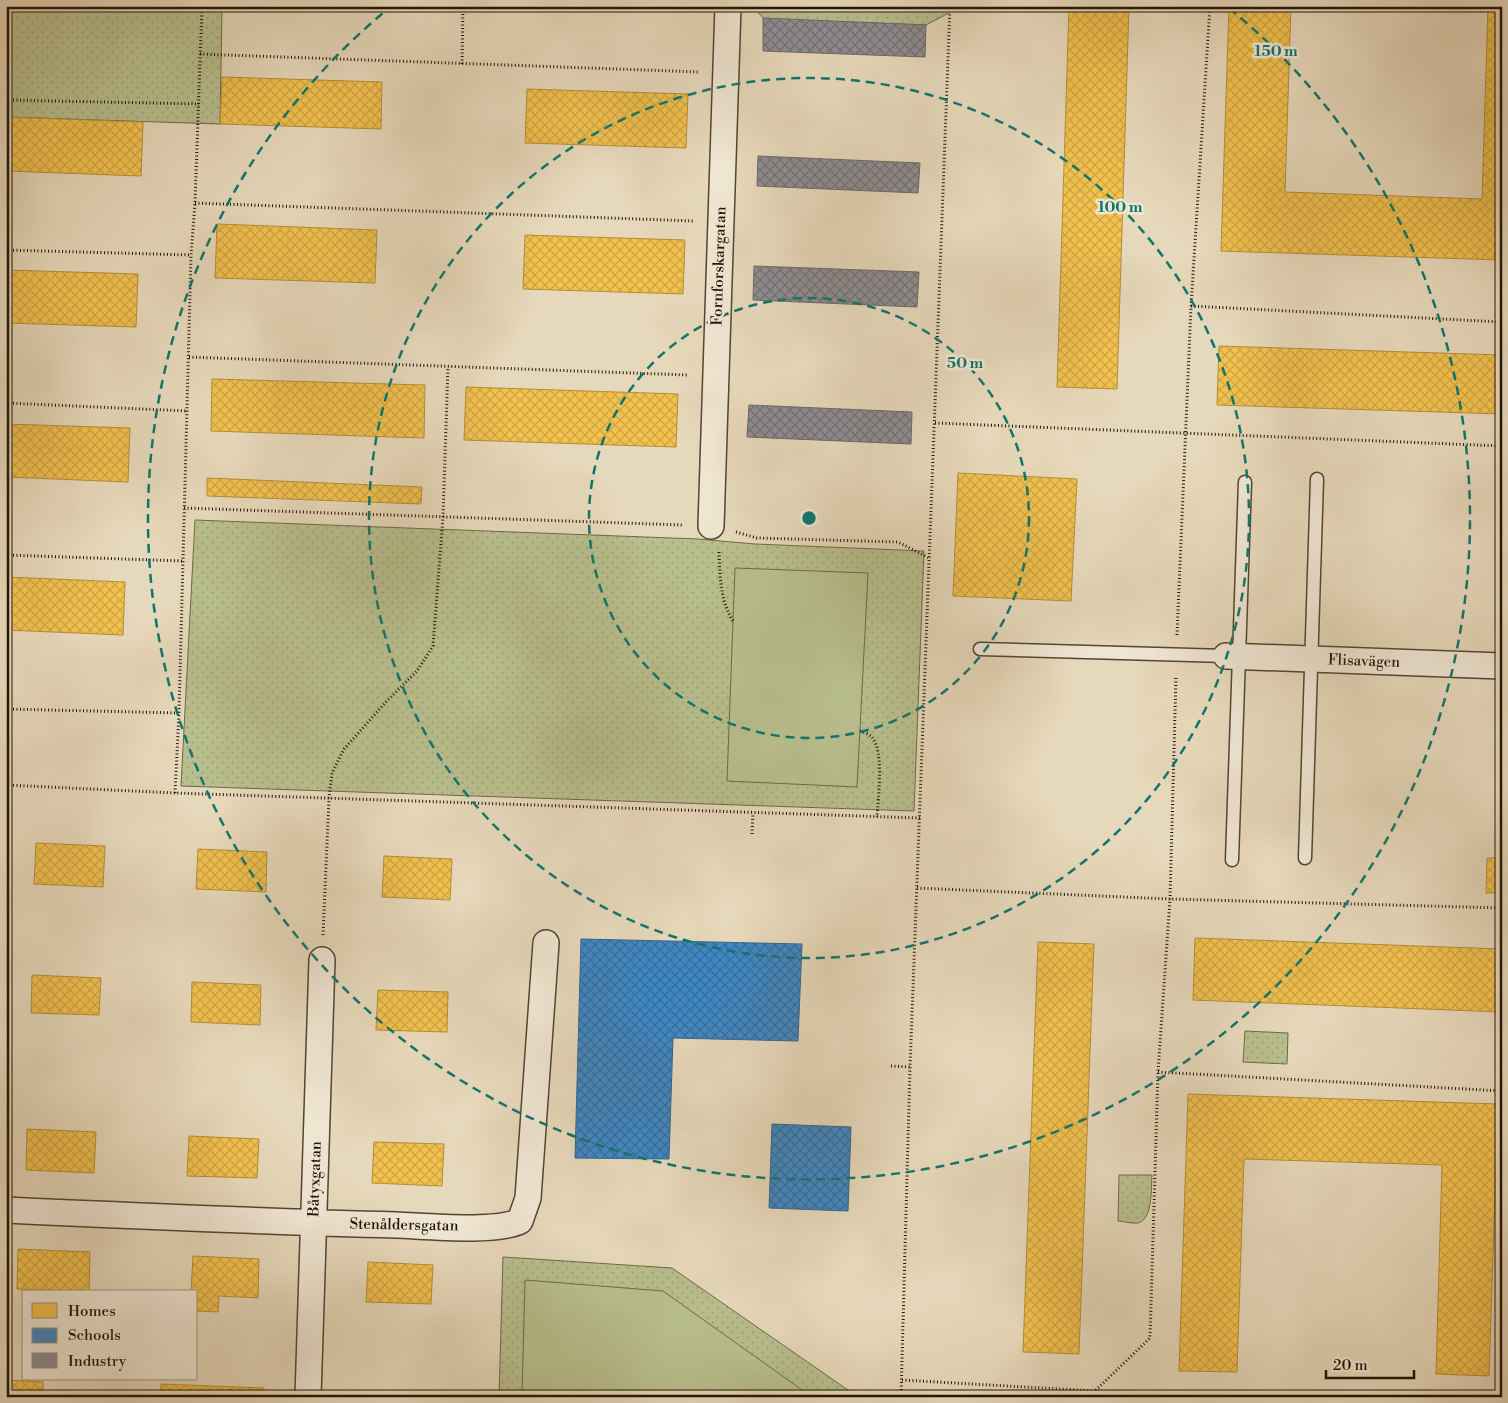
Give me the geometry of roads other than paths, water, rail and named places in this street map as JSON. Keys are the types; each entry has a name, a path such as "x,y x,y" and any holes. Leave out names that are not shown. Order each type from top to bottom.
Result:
{"street":[{"name":"Fornforskargatan","path":"711,526 728,6"},
{"name":"Flisavägen","path":"1233,656 1502,666"},
{"name":"Stenåldersgatan","path":"6,1210 314,1223 485,1227 515,1224 520,1221 528,1198 546,943"},
{"name":"Båtyxgatan","path":"308,1397 322,960"}],"lane":[{"path":"1305,858 1317,479"},
{"path":"1232,860 1233,656 1245,482"},
{"path":"980,649 1233,656"}]}
